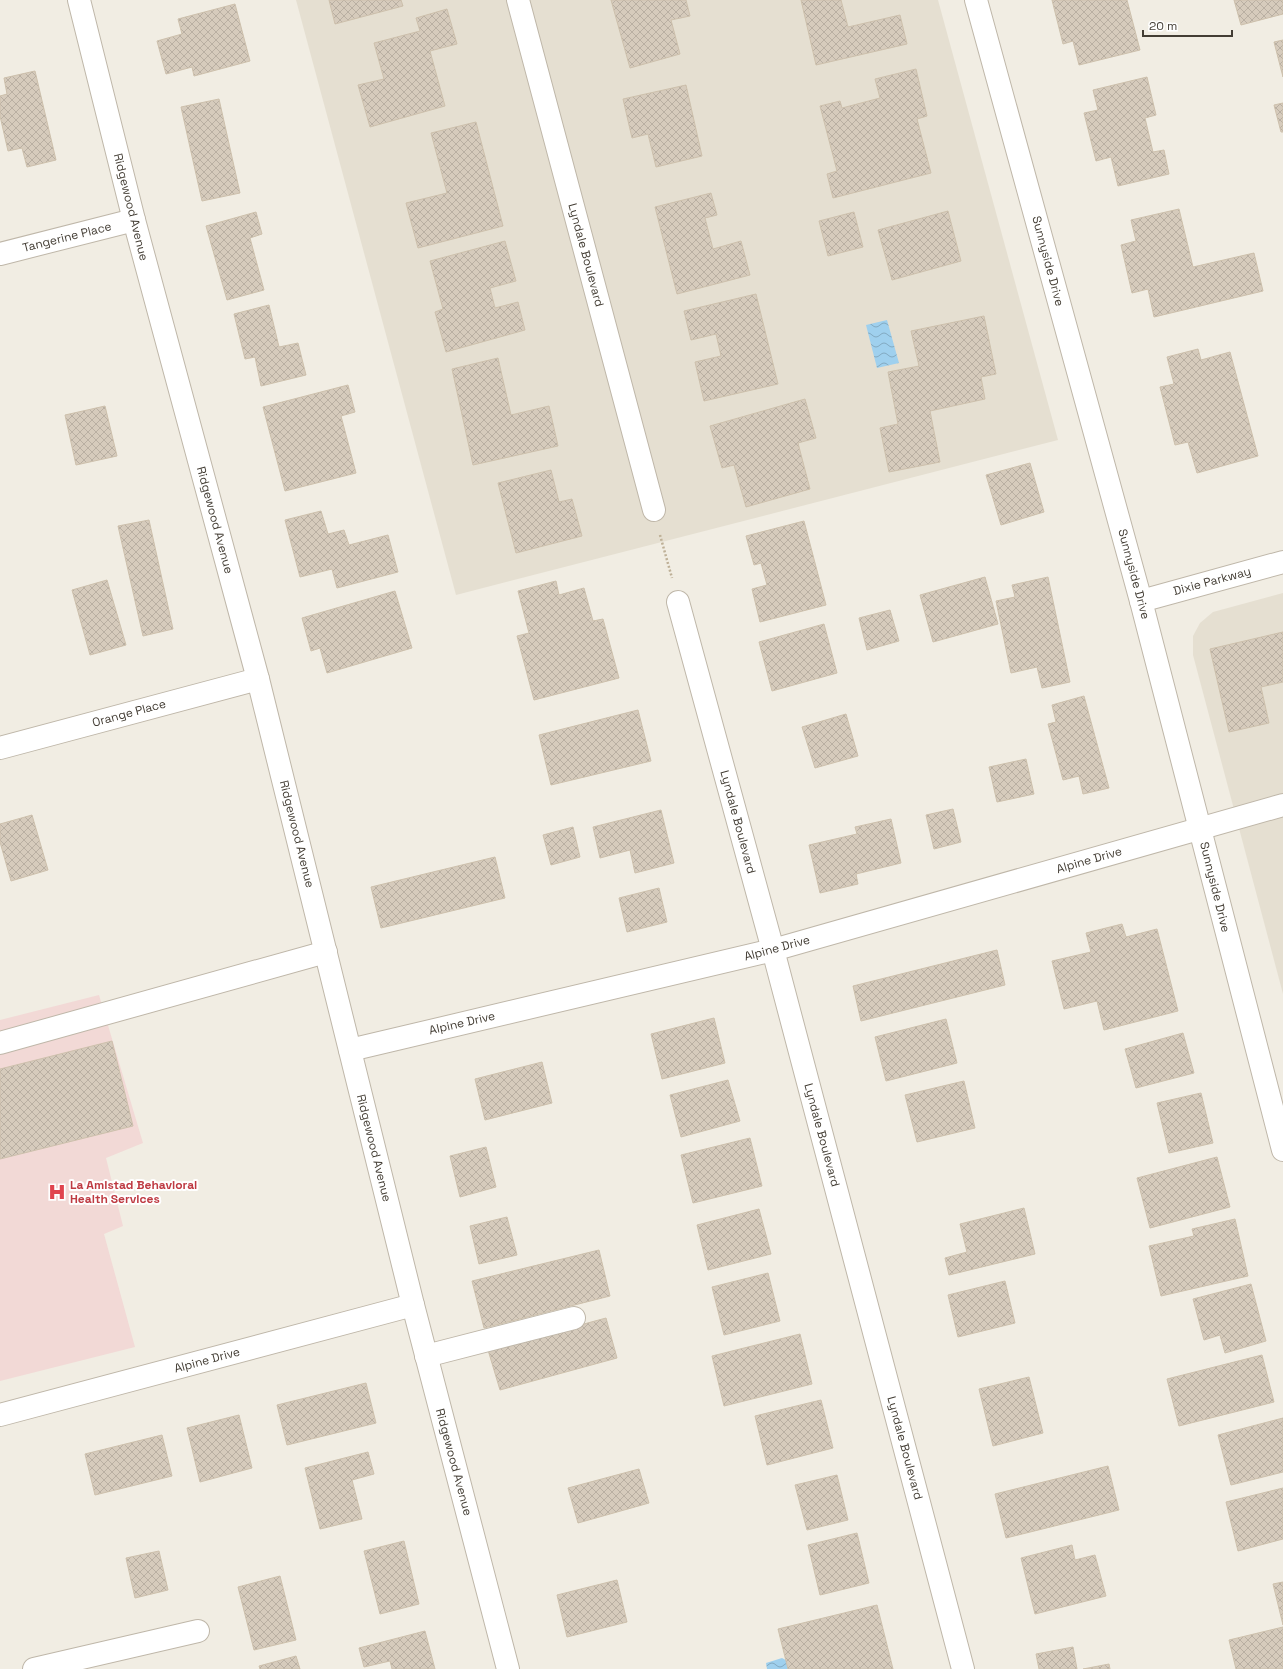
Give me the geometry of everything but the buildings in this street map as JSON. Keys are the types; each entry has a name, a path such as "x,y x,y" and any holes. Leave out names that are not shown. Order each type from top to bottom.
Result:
{"street":[{"name":"Ridgewood Avenue","path":"79,0 134,220 258,679 413,1305 508,1669"},
{"name":"Lyndale Boulevard","path":"518,0 654,510"},
{"name":"Sunnyside Drive","path":"976,0 1142,600 1259,1063 1283,1150"},
{"name":"Tangerine Place","path":"0,254 134,220"},
{"name":"Dixie Parkway","path":"1142,600 1283,562"},
{"name":"Lyndale Boulevard","path":"678,602 773,950 963,1669"},
{"name":"Orange Place","path":"0,748 258,679"},
{"name":"Alpine Drive","path":"350,1050 773,950 1283,805"},
{"path":"0,1043 326,952"},
{"name":"Alpine Drive","path":"0,1414 413,1305"},
{"path":"426,1356 574,1318"},
{"path":"34,1669 198,1631"}],"path":[{"path":"654,510 678,602"}],"shaded area":[{"path":"296,0 938,0 1058,440 456,595"},
{"path":"1283,593 1283,994 1193,655 1193,636 1200,623 1213,612"},
{"name":"La Amistad Behavioral Health Services","path":"99,995 143,1143 106,1158 123,1226 104,1234 135,1347 0,1381 0,1020"}],"water":[{"path":"887,320 899,363 877,368 866,325"},
{"path":"782,1658 795,1665 796,1669 767,1669 766,1663"}],"place":[{"name":"La Amistad Behavioral Health Services","path":"57,1192"}]}
